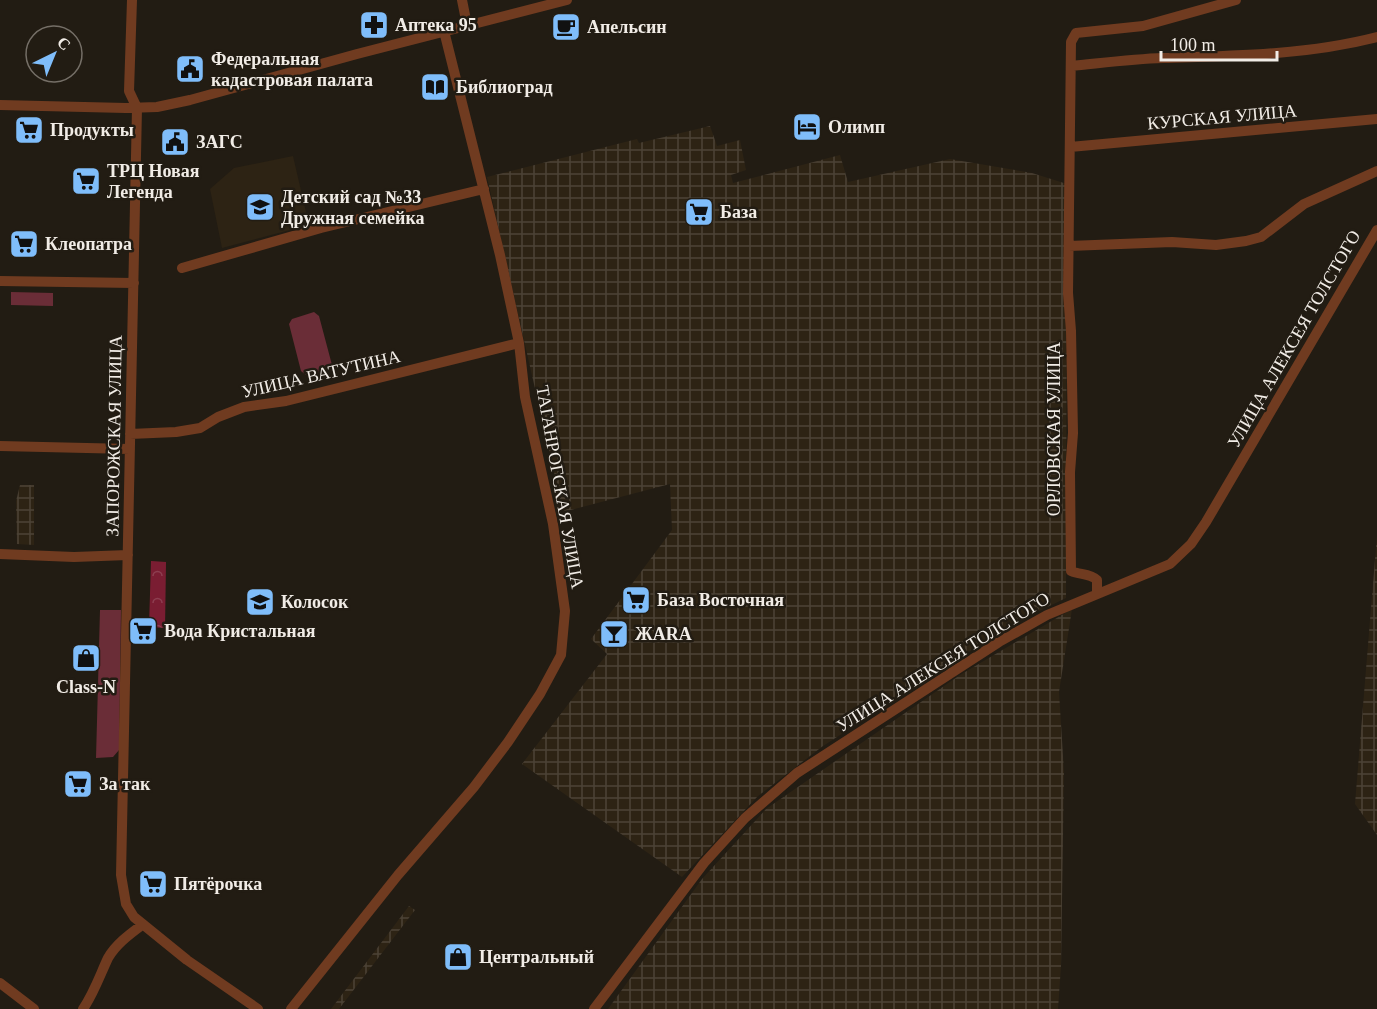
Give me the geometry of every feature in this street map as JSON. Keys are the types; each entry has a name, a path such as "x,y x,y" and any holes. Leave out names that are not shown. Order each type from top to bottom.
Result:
{"street":[{"name":"ЗАПОРОЖСКАЯ УЛИЦА","path":"132,0 129,91 137,108 121,874 126,904 142,925 187,960 258,1009"},
{"path":"462,0 466,26"},
{"path":"0,105 157,107 567,0"},
{"name":"ОРЛОВСКАЯ УЛИЦА","path":"1096,594 1097,580 1092,575 1077,574 1071,571 1070,472 1073,433 1068,293 1071,42 1076,33 1143,26 1236,0"},
{"name":"ТАГАНРОГСКАЯ УЛИЦА","path":"291,1009 398,875 474,787 540,694 561,655 565,611 553,524 525,397 519,343 484,189 444,31"},
{"path":"1071,66 1161,58 1221,58 1277,53 1345,44 1377,37"},
{"name":"КУРСКАЯ УЛИЦА","path":"1070,147 1377,119"},
{"path":"1069,246 1172,242 1216,245 1261,237 1304,204 1377,171"},
{"path":"182,268 321,228 484,189"},
{"name":"УЛИЦА АЛЕКСЕЯ ТОЛСТОГО","path":"594,1009 704,863 745,818 796,773 999,642 1059,609 1170,564 1191,544 1377,230"},
{"path":"0,281 134,283"},
{"name":"УЛИЦА ВАТУТИНА","path":"130,434 176,432 200,428 218,417 244,407 286,401 519,343"},
{"path":"0,446 130,449"},
{"path":"0,554 74,557 128,555"},
{"path":"83,1009 117,945 142,925"},
{"path":"0,983 34,1009"}],"shaded area":[{"path":"710,126 717,146 740,140 746,170 731,175 733,183 840,155 848,182 950,159 1032,173 1067,184 1066,598 1012,624 823,746 758,796 682,877 522,764 607,654 591,639 672,530 670,484 563,512 487,177 637,139 639,143"},
{"name":"Детский сад №33 Дружная семейка","path":"293,156 309,225 222,248 210,189 234,168"},
{"path":"11,292 53,293 53,306 11,305"},
{"path":"314,312 319,316 332,365 330,370 307,376 301,371 289,324 292,319"},
{"path":"20,485 34,485 34,545 17,544 16,501"},
{"path":"1377,535 1377,835 1355,804"},
{"path":"1072,609 1059,692 1064,772 1061,966 1058,1009 608,1009 702,879 766,809 960,675"},
{"path":"100,610 121,610 119,750 113,757 96,758"},
{"path":"409,906 415,910 339,1009 331,1009"}],"green space":[{"path":"151,561 166,562 165,628 149,627"}],"place":[{"name":"Аптека 95","path":"374,25"},
{"name":"Апельсин","path":"566,27"},
{"name":"Федеральная кадастровая палата","path":"190,69"},
{"name":"Библиоград","path":"435,87"},
{"name":"Олимп","path":"807,127"},
{"name":"Продукты","path":"29,130"},
{"name":"ЗАГС","path":"175,142"},
{"name":"ТРЦ Новая Легенда","path":"86,181"},
{"name":"Детский сад №33 Дружная семейка","path":"260,207"},
{"name":"База","path":"699,212"},
{"name":"Клеопатра","path":"24,244"},
{"name":"База Восточная","path":"636,600"},
{"name":"Колосок","path":"260,602"},
{"name":"Вода Кристальная","path":"143,631"},
{"name":"ЖАRА","path":"614,634"},
{"name":"Class-N","path":"86,658"},
{"name":"За так","path":"78,784"},
{"name":"Пятёрочка","path":"153,884"},
{"name":"Центральный","path":"458,957"}]}
